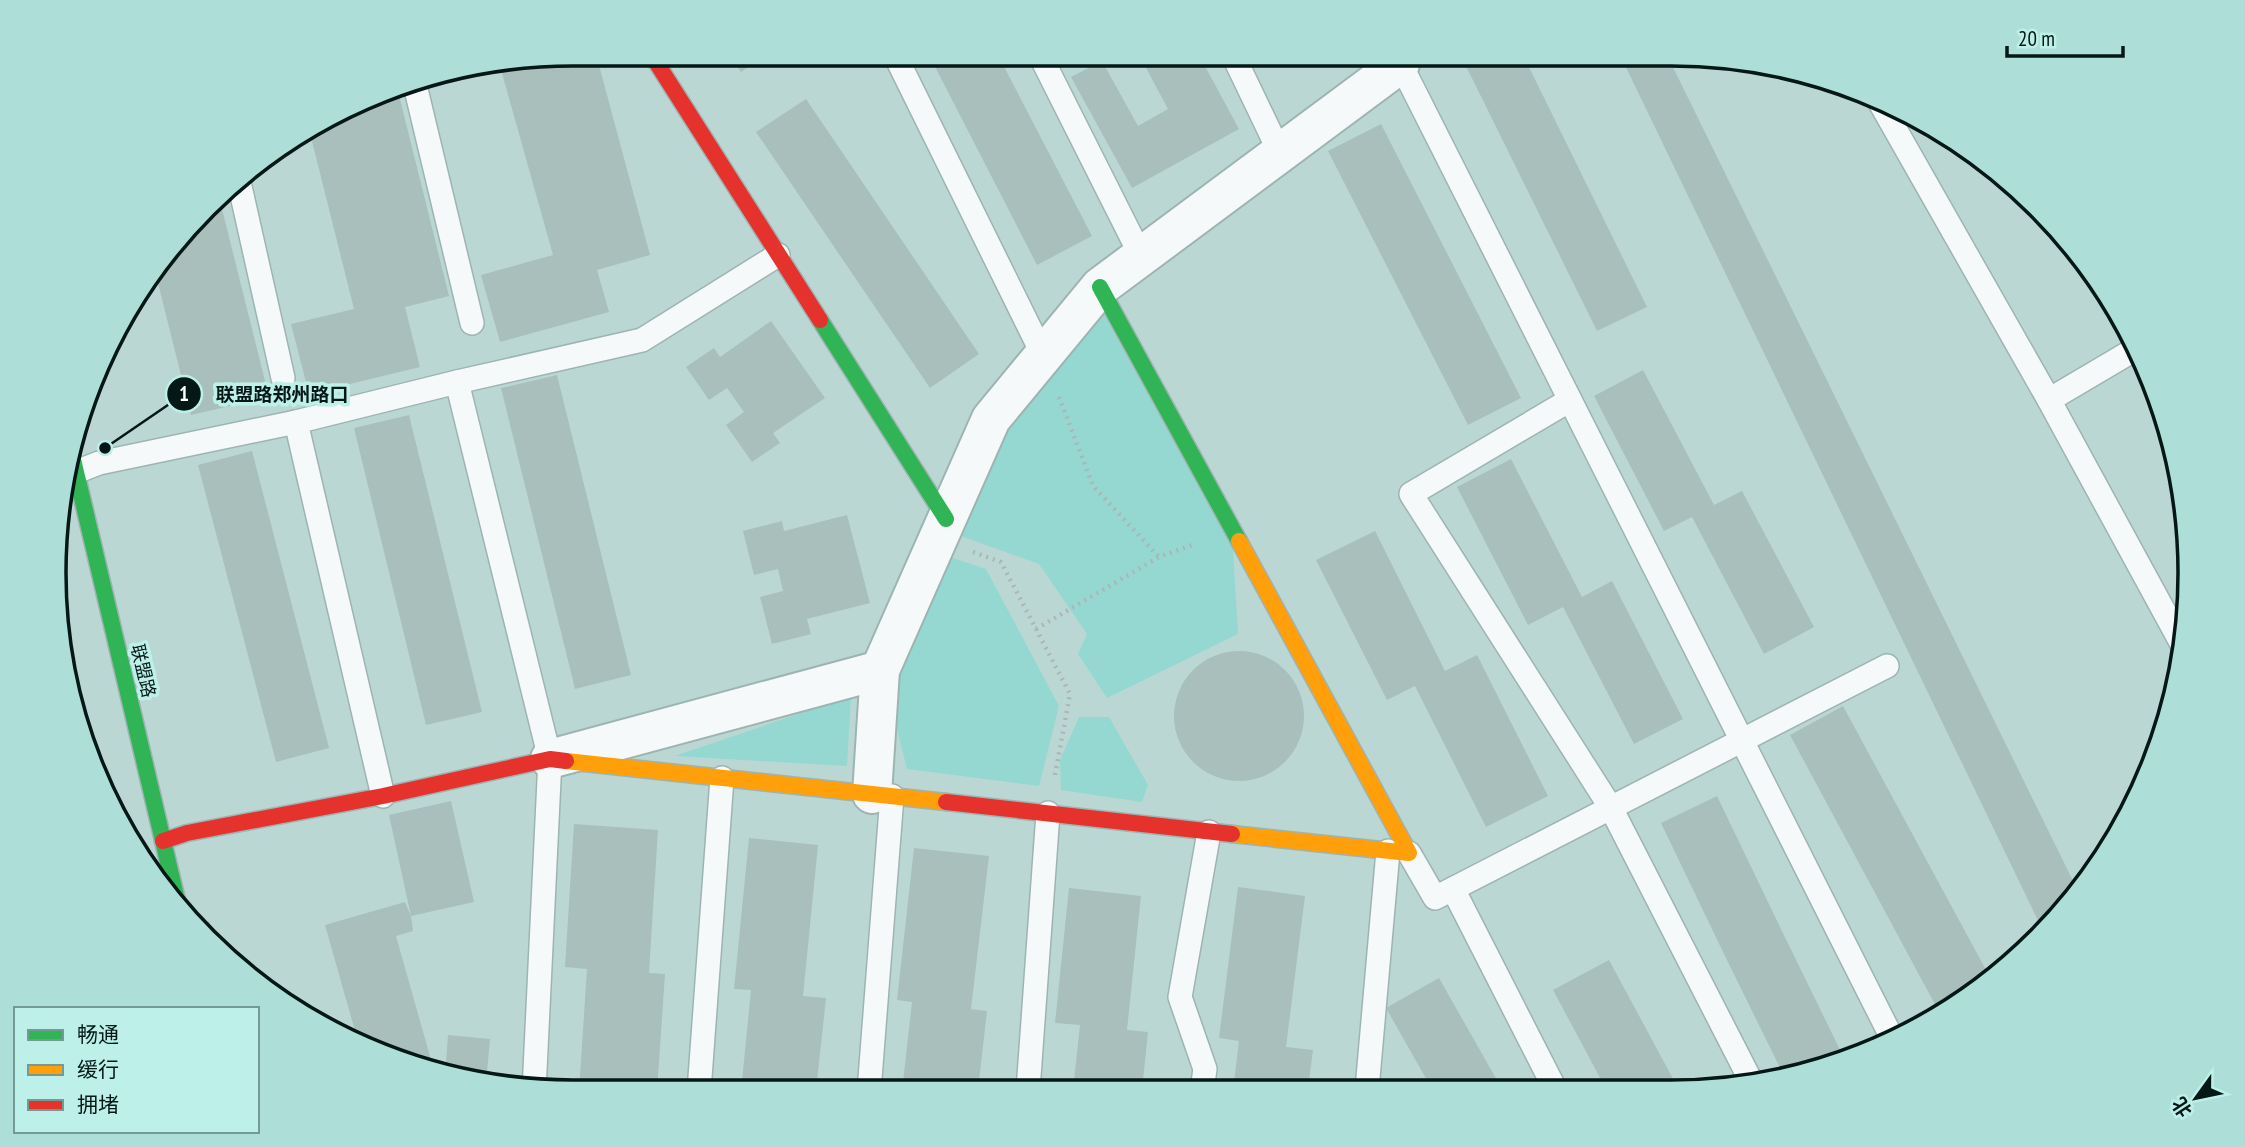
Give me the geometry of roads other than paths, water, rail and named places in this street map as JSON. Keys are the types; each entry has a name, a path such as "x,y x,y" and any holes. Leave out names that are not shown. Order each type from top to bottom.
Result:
{"street":[{"path":"659,66 778,255 942,529"},
{"path":"882,795 880,670 991,419 1100,287 1280,153 1389,66"},
{"path":"1100,287 1233,532 1398,852"},
{"name":"联盟路","path":"76,474 173,885"},
{"path":"163,842 187,833 383,796 550,759 880,670"},
{"path":"550,759 1398,852"}],"lane":[{"path":"900,66 1044,355"},
{"path":"1046,66 1141,256"},
{"path":"1238,66 1280,153"},
{"path":"1402,66 1889,1031"},
{"path":"416,91 472,323"},
{"path":"1887,115 2049,400 2175,631"},
{"path":"241,190 283,378"},
{"path":"79,461 99,463 296,422 642,340 778,255"},
{"path":"2049,400 2128,353"},
{"path":"457,382 550,759 535,1079"},
{"path":"1570,400 1411,494 1611,808 1748,1074"},
{"path":"296,422 383,796"},
{"path":"1398,852 1435,898 1887,666"},
{"path":"700,1080 722,778"},
{"path":"869,1080 882,795"},
{"path":"1029,1080 1048,813"},
{"path":"1203,1080 1205,1069 1180,997 1209,832"},
{"path":"1368,1080 1398,852"},
{"path":"1453,889 1550,1080"}],"place":[{"name":"联盟路郑州路口","path":"105,448"}]}
